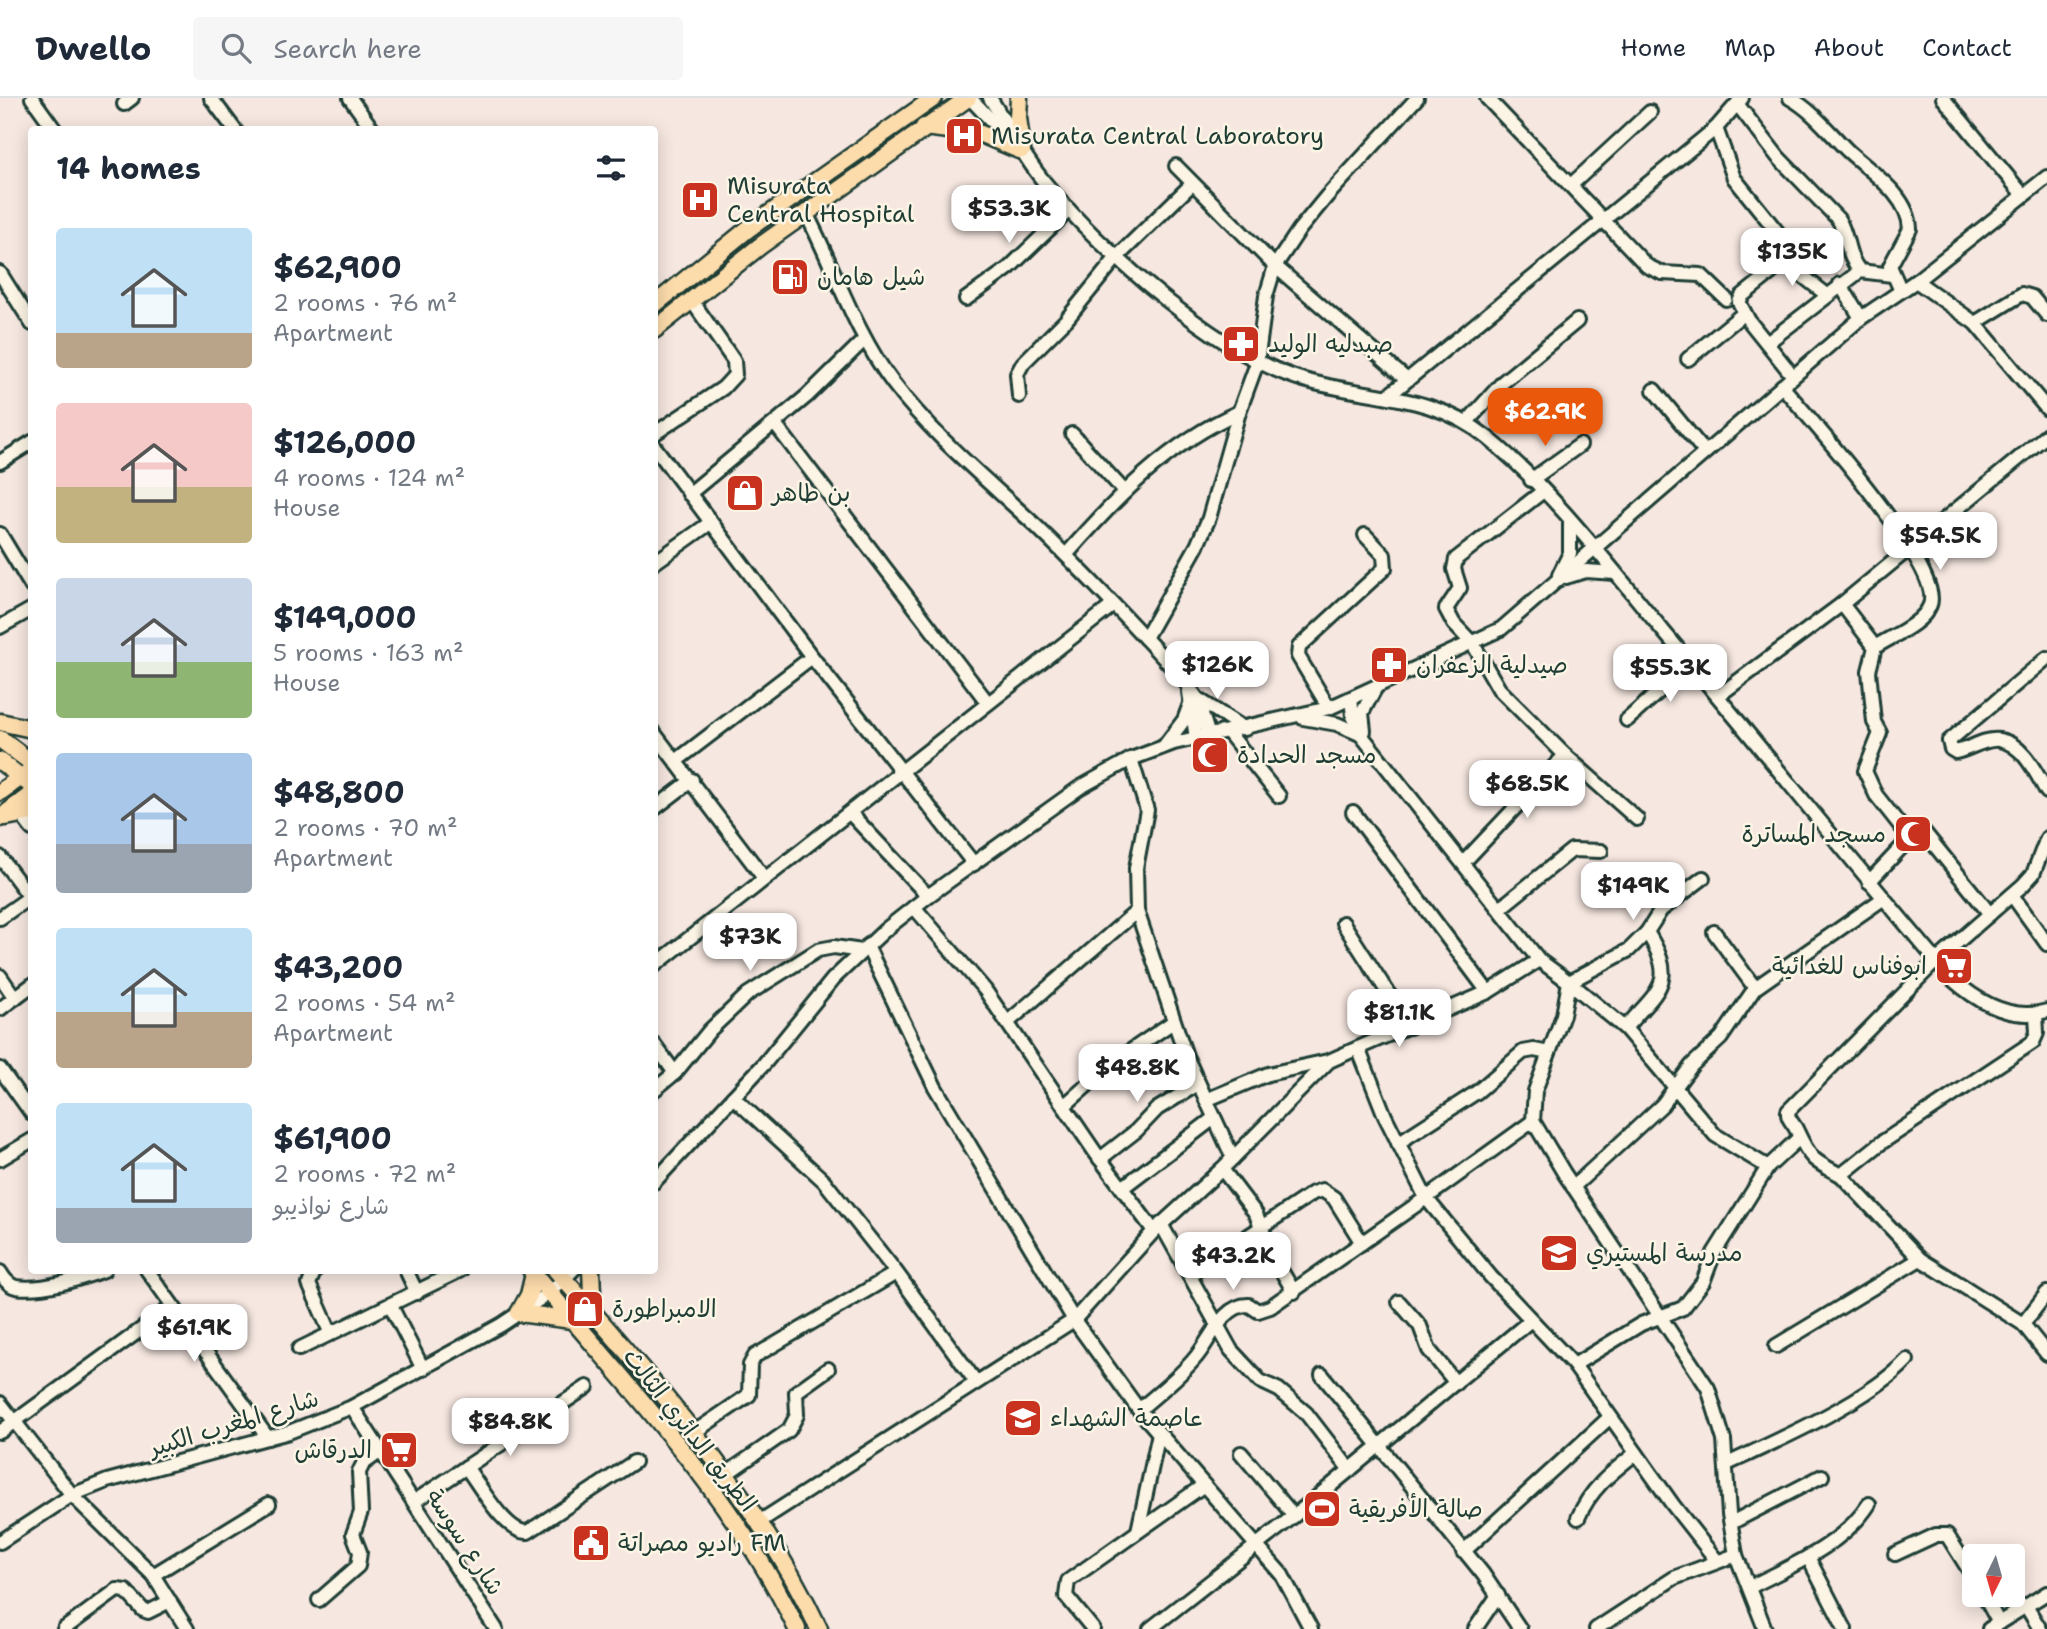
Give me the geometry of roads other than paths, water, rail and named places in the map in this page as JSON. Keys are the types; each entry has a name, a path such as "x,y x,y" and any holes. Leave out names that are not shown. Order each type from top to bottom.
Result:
{"main road":[{"path":"658,302 748,229 920,104 934,98"},
{"path":"658,327 924,127 969,98"},
{"path":"924,127 974,132 1022,152 1019,98"},
{"path":"0,722 28,728"},
{"path":"0,739 28,760"},
{"path":"0,761 28,778"},
{"path":"0,792 28,778"},
{"path":"0,818 28,797"},
{"path":"0,818 25,812"},
{"path":"532,1274 529,1295 519,1313 572,1320"},
{"name":"الطريق الدائري الثالث","path":"534,1274 677,1444 725,1506 766,1571 797,1629"},
{"name":"الطريق الدائري الثالث","path":"565,1274 593,1314 726,1474 758,1522 818,1629"},
{"path":"592,1274 593,1314"}],"street":[{"path":"32,98 52,126"},
{"path":"211,98 232,126"},
{"path":"350,98 370,126"},
{"path":"969,98 1022,152 1069,210 1117,257 1216,335 1257,363 1308,381 1389,395 1431,407 1467,422 1501,449 1615,573 1936,961 1977,1000 1998,1009 2042,1012 2033,1042 1881,1143 1841,1175"},
{"path":"990,98 1022,152"},
{"path":"1145,638 1197,546 1209,518 1239,412 1257,363 1267,288 1275,267 1299,230 1327,196 1417,98"},
{"path":"1487,98 1647,266 1662,273 1701,275 1726,299"},
{"path":"1790,98 1818,119 1879,179 1907,213 1910,229 1892,258 1892,275 1901,292"},
{"path":"1943,98 2023,195"},
{"path":"1389,395 1716,128 1740,102 1778,157 1845,229 1852,262 1860,271 1892,275"},
{"path":"1571,185 1650,112"},
{"path":"1716,128 1734,178 1780,235 1799,273 1827,295"},
{"path":"1176,166 1275,267 1406,379"},
{"path":"658,1178 733,1097 833,979 864,948 928,896 1079,788 1131,759 1165,746 1296,718 1329,708 1501,629 1861,318 1916,281 2047,177"},
{"path":"1018,396 1017,378 1020,367 1066,320 1117,257 1192,184"},
{"path":"966,299 1009,268 1069,210"},
{"path":"806,214 823,243 864,340 894,384 927,423 1066,555 1187,685 1194,700 1203,737"},
{"path":"1792,256 1742,296 1739,302 1744,313 1793,376"},
{"path":"1766,343 1860,271"},
{"path":"0,275 28,318"},
{"path":"1916,281 1975,323 2047,409"},
{"path":"1840,285 1861,318"},
{"path":"1975,323 2022,294 2032,297 2047,315"},
{"path":"658,431 723,388 735,374 734,361 692,300"},
{"path":"1688,359 1744,313"},
{"path":"1467,422 1503,382 1577,321"},
{"path":"689,494 775,424 864,340"},
{"path":"1782,386 1852,468 1909,547 1931,593 1931,605 1923,617 1875,647 1869,671 1874,722 1880,733 1865,771 1876,795 1910,838"},
{"path":"1654,390 1704,451"},
{"path":"1066,555 1125,492 1185,441 1239,412"},
{"path":"775,424 988,703"},
{"path":"1072,434 1125,492"},
{"path":"1718,696 1842,604 2047,435"},
{"path":"0,462 28,444"},
{"path":"1531,480 1580,444"},
{"path":"658,451 812,657 974,864"},
{"path":"1542,492 1478,540 1454,563 1460,588 1446,609 1454,624 1473,644 1499,689 1565,755 1637,819"},
{"path":"1555,584 1570,553 1570,522"},
{"path":"658,560 710,523"},
{"path":"0,534 28,580"},
{"path":"1329,708 1298,656 1299,647 1385,568 1384,555 1365,535"},
{"path":"1555,584 1586,571 1615,573"},
{"path":"1842,604 1875,647"},
{"path":"658,963 1112,606"},
{"path":"0,628 28,611"},
{"path":"676,761 812,657"},
{"path":"2047,658 1950,741 1951,749 1956,751 1998,740 2011,745 2024,756 2047,792"},
{"path":"1628,720 1691,663"},
{"path":"1365,739 1362,713 1378,684"},
{"path":"1351,699 1353,716 1365,739 1465,862 1539,960 1625,1028 1715,1135 1768,1167"},
{"path":"1194,700 1245,729"},
{"path":"1165,746 1184,720 1194,700"},
{"path":"1296,718 1337,723 1365,739"},
{"path":"1228,732 1279,796"},
{"path":"658,738 764,878"},
{"path":"1465,862 1565,755"},
{"path":"1131,759 1147,810 1136,868 1137,911 1173,1022 1198,1084 1233,1158"},
{"path":"658,806 692,780"},
{"path":"1353,812 1488,992"},
{"path":"850,813 928,896"},
{"path":"1868,881 1910,838 1924,832 1990,914"},
{"path":"2047,838 2033,874 1936,961 1788,1111 1788,1117 1802,1147 1815,1161 1841,1175 1920,1259 2023,1324 2047,1353"},
{"path":"1499,909 1572,850 1601,851"},
{"path":"0,857 28,895"},
{"path":"1569,982 1629,950 1647,932 1661,909 1703,878"},
{"path":"2012,895 2047,944"},
{"path":"1573,1187 1617,1150 1676,1090 1692,1065 1721,1038 1755,988 1884,898"},
{"path":"0,918 28,901"},
{"path":"914,907 975,977 1100,1159 1158,1228 1191,1274 1216,1327 1231,1350 1260,1381 1279,1390 1306,1413 1350,1470"},
{"path":"1008,1022 1137,911"},
{"path":"1343,923 1410,1027"},
{"path":"1625,1028 1662,984 1664,963 1647,932"},
{"path":"1714,932 1755,988"},
{"path":"658,1087 675,1073 723,1016 783,971 818,950 834,947 864,948"},
{"path":"864,948 935,1087 1074,1320 1139,1410 1282,1576 1311,1629"},
{"path":"1206,1100 1268,1074 1329,1060 1410,1027 1488,992 1539,960"},
{"path":"0,976 15,998"},
{"path":"1569,982 1563,1015 1535,1091 1533,1121 1573,1187 1708,1388 1721,1424 1736,1555 1765,1629"},
{"path":"0,1009 28,988"},
{"path":"1064,1106 1110,1065 1173,1022"},
{"path":"1358,1048 1398,1143 1426,1198 1491,1277 1574,1365 1717,1561"},
{"path":"658,1050 675,1073"},
{"path":"1398,1143 1478,1092 1523,1052 1534,1050 1549,1053"},
{"path":"758,1522 1074,1320 1158,1228 1222,1169 1329,1060"},
{"path":"0,1069 28,1108"},
{"path":"1100,1159 1136,1132 1157,1109 1198,1084"},
{"path":"733,1097 824,1181 896,1272 975,1382"},
{"path":"1122,1188 1214,1118"},
{"path":"1139,1410 1195,1359 1216,1327 1245,1304 1258,1311 1294,1292 1533,1121"},
{"path":"1574,1365 1620,1335 1676,1312 1695,1296 1721,1239 1748,1202 1768,1167 1799,1138"},
{"path":"0,1159 28,1142"},
{"path":"1222,1169 1261,1225 1272,1255 1294,1292"},
{"path":"1191,1274 1261,1225 1313,1193 1322,1191 1334,1198 1362,1243"},
{"path":"1776,1346 1920,1259"},
{"path":"0,1272 8,1283 20,1287 66,1281 90,1274"},
{"path":"150,1274 268,1438"},
{"path":"314,1274 309,1284 331,1334"},
{"path":"408,1274 417,1293"},
{"path":"299,1349 453,1274"},
{"name":"شارع المغرب الكبير","path":"0,1542 72,1495 107,1481 268,1438 352,1407 519,1313 549,1293 563,1274"},
{"path":"693,1433 749,1395 750,1365 755,1356 891,1276"},
{"path":"2023,1324 2047,1293"},
{"path":"1399,1302 1420,1326 1429,1350 1457,1383"},
{"path":"391,1306 423,1369"},
{"path":"0,1432 173,1307"},
{"path":"1150,1629 1294,1516 1531,1320"},
{"path":"1727,1464 1830,1412 1885,1380 1907,1360"},
{"path":"726,1474 789,1430 797,1415 796,1392 828,1369"},
{"path":"1322,1376 1498,1595 1520,1629"},
{"path":"415,1501 587,1387"},
{"path":"0,1404 72,1495 109,1528 153,1575 187,1629"},
{"name":"شارع سوسة","path":"352,1407 496,1629"},
{"path":"1463,1552 1610,1417"},
{"path":"1138,1531 1159,1433"},
{"path":"319,1600 358,1566 360,1560 353,1534 361,1512 359,1472 363,1464 381,1451"},
{"path":"1241,1453 1294,1516"},
{"path":"1578,1518 1587,1498 1599,1483 1636,1453"},
{"path":"466,1467 509,1526 521,1532 528,1532 634,1462"},
{"path":"1731,1523 1822,1476"},
{"path":"1093,1629 1066,1596 1066,1586 1072,1577 1204,1485"},
{"path":"153,1575 269,1504"},
{"path":"1749,1587 1808,1558 1859,1520 1869,1504"},
{"path":"1895,1554 1936,1535 1947,1535 1962,1559"},
{"path":"1596,1629 1674,1578 1736,1555"},
{"path":"1808,1558 1845,1629"},
{"path":"64,1629 117,1590 126,1591 142,1610 148,1612 170,1601"},
{"path":"1987,1607 1994,1626 2047,1593"},
{"path":"1475,1629 1498,1595"},
{"path":"2026,1606 2040,1629"}],"place":[{"name":"Misurata Central Laboratory","path":"964,136"},
{"name":"Misurata Central Hospital","path":"700,200"},
{"name":"شيل هامان","path":"790,277"},
{"name":"صبدليه الوليد","path":"1241,344"},
{"name":"بن طاهر","path":"745,493"},
{"name":"صيدلية الزعفران","path":"1389,665"},
{"name":"مسجد الحدادة","path":"1210,755"},
{"name":"مسجد المساترة","path":"1913,834"},
{"name":"ابوفناس للغدائية","path":"1954,966"},
{"name":"مدرسة المستيري","path":"1559,1253"},
{"name":"الامبراطورة","path":"585,1309"},
{"name":"عاصمة الشهداء","path":"1023,1418"},
{"name":"الدرقاش","path":"399,1450"},
{"name":"صالة الأفريقية","path":"1322,1509"},
{"name":"راديو مصراتة FM","path":"591,1543"}]}
